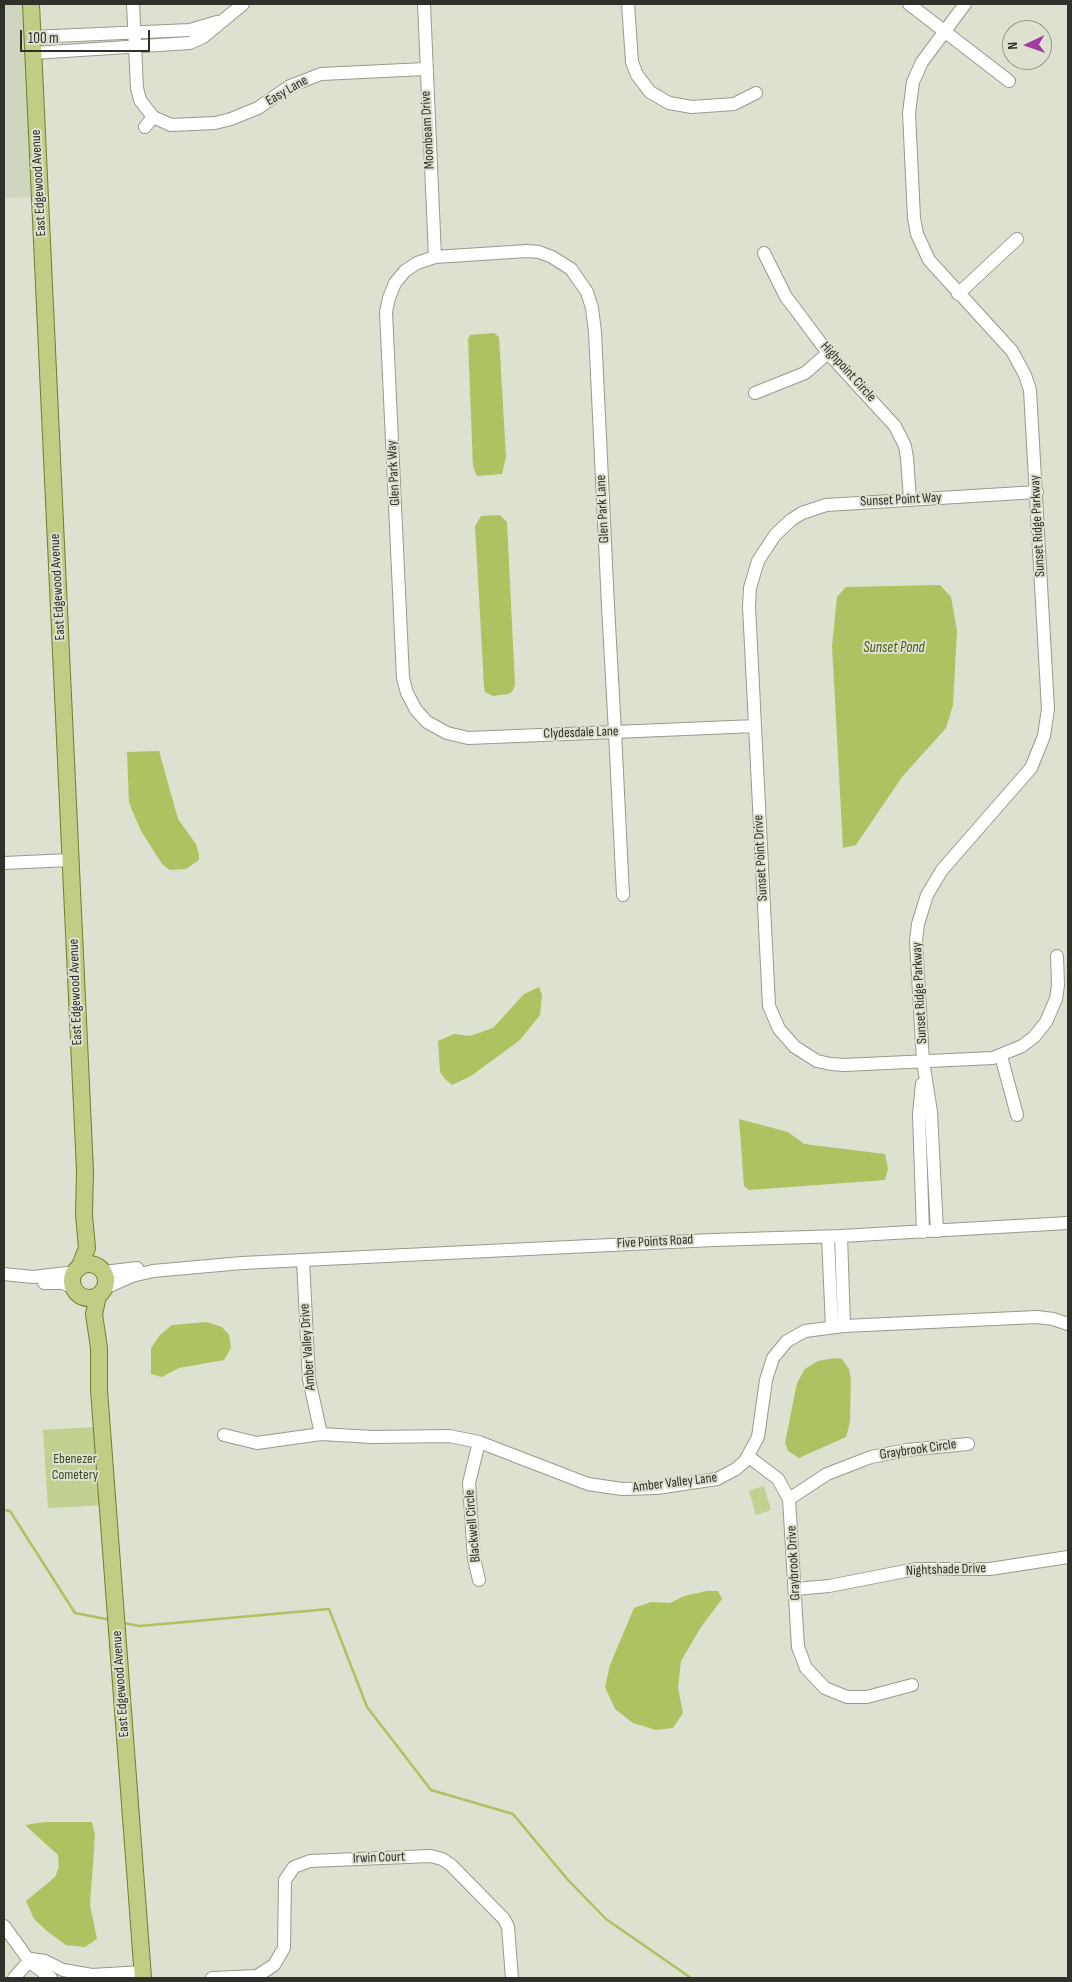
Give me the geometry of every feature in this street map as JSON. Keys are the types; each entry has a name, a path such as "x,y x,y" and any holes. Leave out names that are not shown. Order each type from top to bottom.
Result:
{"main road":[{"name":"East Edgewood Avenue","path":"31,4 85,1171 84,1215 89,1281 99,1348 99,1390 142,1975"}],"street":[{"path":"133,4 135,47"},
{"path":"33,54 190,43 203,37 243,4"},
{"name":"Moonbeam Drive","path":"424,4 425,69 435,257"},
{"path":"628,4 632,62 647,96 668,103 692,107 734,104 756,93"},
{"path":"909,4 1009,80"},
{"name":"Sunset Ridge Parkway","path":"937,1231 931,1112 923,1061 916,941 921,910 926,895 942,870 1031,768 1044,736 1048,708 1032,408 1025,376 1012,351 929,260 917,234 914,218 909,122 910,97 917,69 965,4"},
{"path":"32,37 190,30 224,19"},
{"name":"Easy Lane","path":"135,47 137,88 149,122 171,125 215,123 246,114 290,86 312,76 332,72 425,69"},
{"path":"958,294 1018,239"},
{"name":"Glen Park Lane","path":"435,257 527,251 539,252 552,257 571,269 587,292 592,308 595,332 623,895"},
{"name":"Highpoint Circle","path":"764,253 786,298 828,353 889,417 900,435 907,458 910,499"},
{"name":"Glen Park Way","path":"416,710 407,693 404,678 386,312 389,298 396,283 405,271 417,263 435,257"},
{"path":"755,392 805,373 828,353"},
{"name":"Sunset Point Way","path":"771,531 820,507 842,503 1037,492"},
{"name":"Sunset Point Drive","path":"771,531 758,561 750,588 767,994 773,1017 791,1043 817,1060 844,1066 985,1059 1001,1056 1031,1040 1050,1016 1058,985 1057,956"},
{"name":"Clydesdale Lane","path":"416,710 427,722 448,733 468,738 755,726"},
{"path":"4,863 70,860"},
{"path":"1001,1056 1018,1115"},
{"name":"Sunset Ridge Parkway","path":"923,1061 919,1114 923,1232"},
{"name":"Five Points Road","path":"4,1274 89,1281 155,1263 180,1260 242,1263 704,1240 835,1237 1068,1223"},
{"path":"835,1237 838,1327"},
{"name":"Amber Valley Drive","path":"302,1260 309,1379 321,1434"},
{"path":"4,1281 60,1283 89,1281"},
{"name":"Amber Valley Lane","path":"224,1435 257,1443 321,1434 373,1437 438,1435 479,1442 574,1480 622,1489 650,1488 717,1479 736,1470 749,1457 758,1437 767,1372 774,1356 784,1344 798,1334 813,1329 838,1327 1041,1317 1056,1319 1068,1324"},
{"name":"Blackwell Circle","path":"479,1442 469,1484 474,1559 479,1580"},
{"name":"Graybrook Circle","path":"789,1499 828,1474 861,1460 897,1451 968,1444"},
{"name":"Graybrook Drive","path":"749,1457 778,1479 789,1499 799,1652 806,1668 816,1682 837,1694 855,1698 912,1685"},
{"name":"Nightshade Drive","path":"795,1589 829,1586 916,1569 990,1569 1068,1557"},
{"name":"Irwin Court","path":"258,1977 274,1965 284,1948 285,1880 294,1867 310,1861 431,1856 442,1859 450,1864 504,1919 508,1927 512,1978"},
{"path":"4,1926 40,1972 51,1978"},
{"path":"31,1959 45,1961 63,1970 92,1975 142,1975"},
{"path":"14,1978 31,1959"},
{"path":"212,1978 258,1977"}],"shaded area":[{"path":"4,4 31,4 39,197 4,198"}],"green space":[{"name":"Ebenezer Cometery","path":"94,1427 107,1505 48,1508 43,1430"},
{"path":"764,1486 771,1510 756,1515 749,1491"}],"water":[{"path":"494,333 499,337 506,457 502,474 477,476 473,467 468,339 470,335"},
{"path":"500,515 507,522 515,685 512,692 508,694 493,696 485,692 484,686 475,526 481,516"},
{"name":"Sunset Pond","path":"940,585 951,597 957,631 953,705 946,728 902,777 856,845 843,848 832,646 837,597 846,587"},
{"path":"159,751 178,819 196,844 199,854 199,860 186,869 170,870 162,864 141,831 129,803 127,752"},
{"path":"539,987 542,995 540,1015 520,1040 471,1076 452,1085 445,1079 440,1072 438,1041 454,1034 470,1036 493,1028 524,994"},
{"path":"739,1119 788,1132 804,1144 885,1154 888,1169 885,1180 749,1190 744,1186"},
{"path":"207,1322 222,1327 229,1335 231,1348 224,1360 179,1368 162,1377 151,1374 151,1348 160,1335 172,1325"},
{"path":"835,1358 842,1359 849,1369 851,1380 850,1422 846,1437 799,1458 788,1451 785,1443 797,1383 805,1369 818,1361"},
{"path":"707,1591 718,1591 722,1599 701,1627 681,1661 678,1688 683,1713 673,1728 656,1730 633,1723 615,1709 605,1687 610,1665 634,1608 651,1602 670,1603 684,1596"},
{"path":"45,1822 92,1822 95,1835 90,1905 97,1939 85,1947 66,1945 48,1932 34,1919 26,1901 55,1877 59,1867 58,1855 25,1825"}],"waterway":[{"path":"4,1510 10,1511 75,1613 111,1620"},
{"path":"123,1623 140,1626 329,1609 367,1707 431,1790 513,1814 568,1880 606,1919 691,1978"}]}
